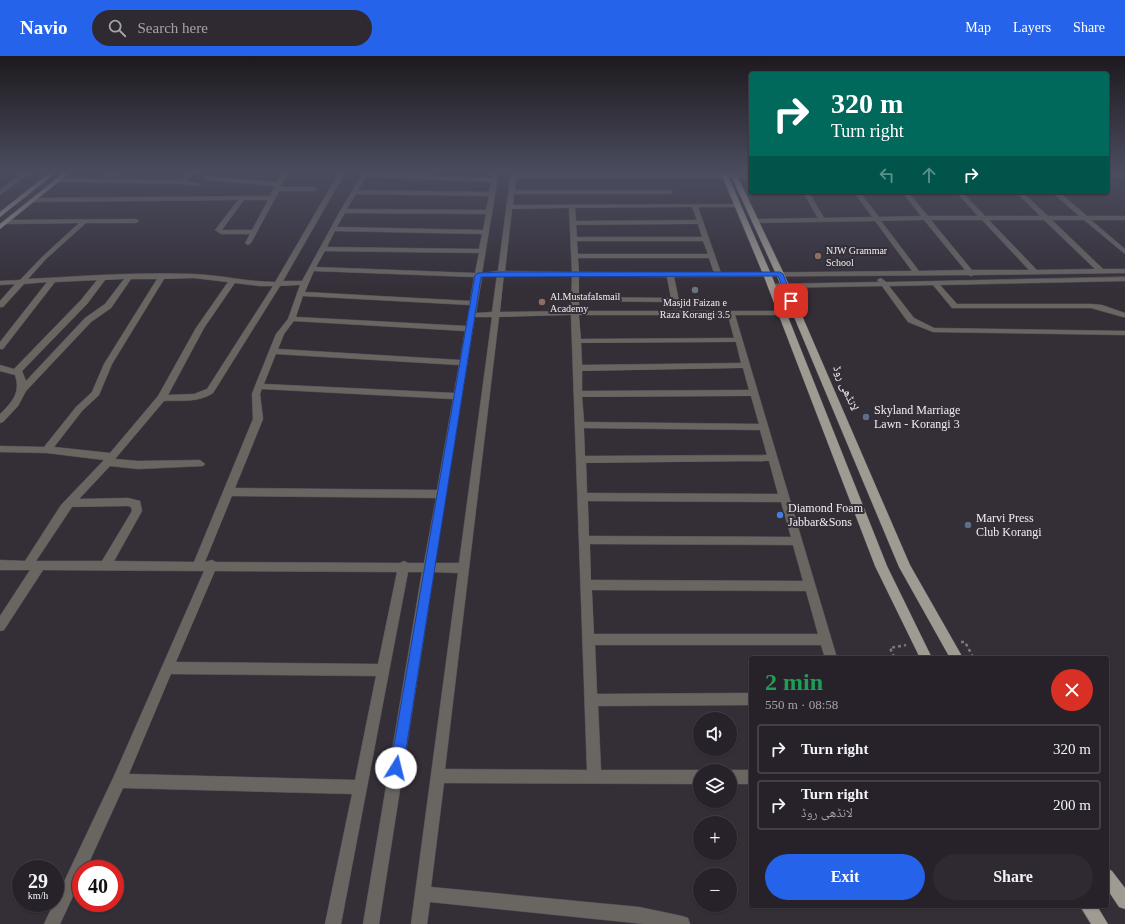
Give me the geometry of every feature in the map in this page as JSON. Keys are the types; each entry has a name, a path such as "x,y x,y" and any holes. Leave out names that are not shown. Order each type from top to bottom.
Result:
{"main road":[{"path":"0,227 19,212"},
{"path":"740,212 767,274 881,566 925,656"},
{"name":"لانڈھی روڈ","path":"749,212 780,274 905,567 956,656"},
{"path":"1109,879 1125,901"},
{"path":"1089,908 1100,924"}],"street":[{"path":"232,212 218,230 221,232 254,232"},
{"path":"248,244 264,212"},
{"path":"162,398 193,397 207,394 210,391 278,283 319,212"},
{"path":"198,565 258,419 256,394 280,334 292,319 304,283 343,212"},
{"path":"371,924 429,566 489,212 417,212"},
{"path":"419,924 502,274 503,212"},
{"path":"572,212 576,274 575,313 578,394 594,777"},
{"path":"697,212 718,275"},
{"path":"817,212 822,220"},
{"path":"871,212 917,273"},
{"path":"922,212 971,274"},
{"path":"977,212 1035,272"},
{"path":"1040,212 1102,272"},
{"path":"1078,212 1125,252"},
{"path":"754,221 928,218 1125,218"},
{"path":"7,222 136,221"},
{"path":"0,305 44,258 85,222"},
{"path":"573,223 701,222"},
{"path":"333,229 486,232"},
{"path":"574,239 706,239"},
{"path":"323,249 482,252"},
{"path":"574,256 711,256"},
{"path":"312,269 478,275 971,274 1125,271"},
{"path":"876,274 911,320 933,330 1125,333"},
{"path":"670,275 678,313"},
{"path":"48,450 79,409 96,394 108,364 162,276"},
{"path":"0,283 103,277 194,276 260,284 304,283"},
{"path":"16,372 84,302 103,277"},
{"path":"21,391 88,320 108,306 129,277"},
{"path":"771,286 785,287 934,282 1125,279"},
{"path":"0,347 53,280"},
{"path":"27,566 70,503 110,460 162,398 200,328 233,281"},
{"path":"934,282 955,306 1099,306 1124,316"},
{"path":"300,294 474,303"},
{"path":"576,299 675,300"},
{"path":"472,315 575,313 781,313"},
{"path":"731,313 830,656"},
{"path":"292,319 469,329"},
{"path":"577,341 739,340"},
{"path":"274,351 464,363"},
{"path":"578,368 746,365"},
{"path":"0,368 19,373 24,384 20,399 0,420"},
{"path":"259,386 458,396"},
{"path":"578,394 754,393"},
{"path":"580,425 764,427"},
{"path":"0,449 48,450 138,465 200,464"},
{"path":"581,460 773,458"},
{"path":"229,492 441,494"},
{"path":"583,497 784,498"},
{"path":"70,503 128,502 136,504 137,511 105,566"},
{"path":"584,540 797,541"},
{"path":"0,565 429,566 464,568"},
{"path":"52,924 119,781 212,565"},
{"path":"0,626 39,566"},
{"path":"333,924 404,566"},
{"path":"586,585 810,586"},
{"path":"588,640 825,639"},
{"path":"168,668 384,670"},
{"path":"591,700 749,699"},
{"path":"438,776 693,777"},
{"path":"737,777 749,777"},
{"path":"119,781 360,787"},
{"path":"423,894 639,915 682,924"}],"path":[{"path":"965,642 973,656"},
{"path":"893,656 890,648 919,644"}],"place":[{"name":"NJW Grammar School","path":"818,256"},
{"name":"Masjid Faizan e Raza Korangi 3.5","path":"695,290"},
{"name":"Al.MustafaIsmail Academy","path":"542,302"},
{"name":"Skyland Marriage Lawn - Korangi 3","path":"866,417"},
{"name":"Diamond Foam Jabbar&Sons","path":"780,515"},
{"name":"Marvi Press Club Korangi","path":"968,525"}],"route":[{"path":"396,768 478,275 780,274 791,301"}]}
